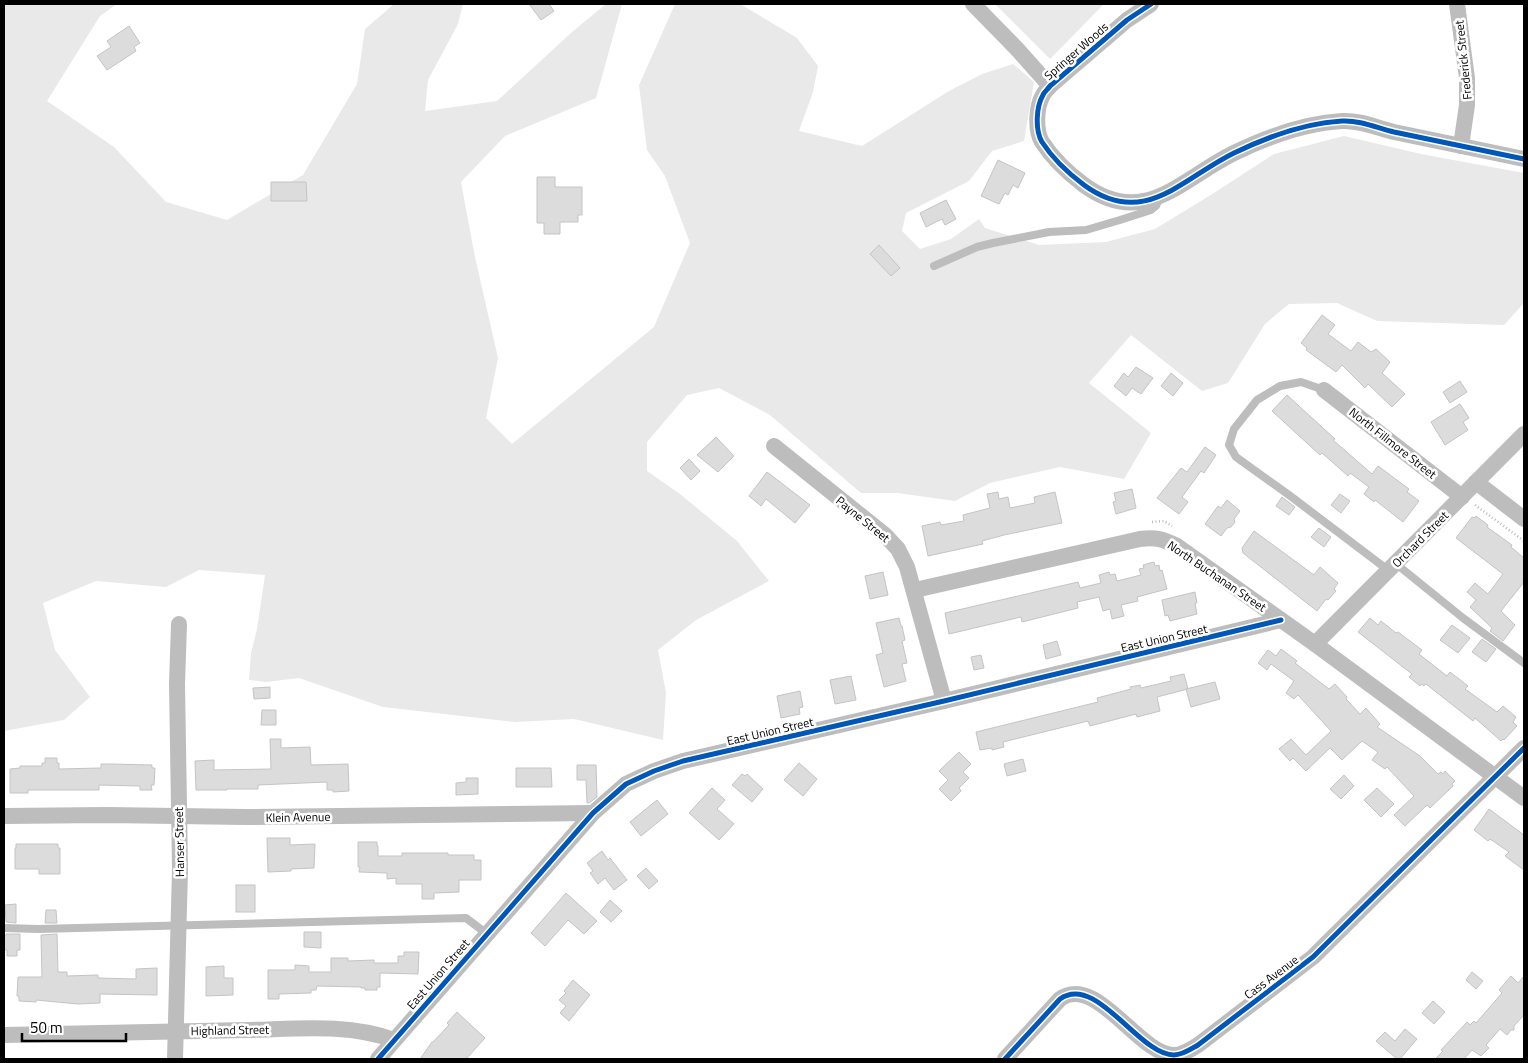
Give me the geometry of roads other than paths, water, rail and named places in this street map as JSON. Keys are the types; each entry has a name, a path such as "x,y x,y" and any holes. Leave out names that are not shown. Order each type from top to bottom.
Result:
{"street":[{"name":"Springer Woods","path":"973,4 1050,86"},
{"name":"Springer Woods","path":"1150,4 1127,20 1042,95 1037,127 1049,153 1090,190 1110,200 1133,204 1160,197 1234,153 1272,138 1324,122 1356,121 1461,146 1524,158"},
{"name":"Frederick Street","path":"1456,4 1467,78 1467,105 1461,146"},
{"name":"North Fillmore Street","path":"1324,390 1468,500"},
{"name":"Orchard Street","path":"1315,644 1392,567 1468,500 1476,482 1524,434"},
{"name":"Payne Street","path":"774,446 892,542 903,557 914,590 944,701"},
{"path":"1476,482 1524,520"},
{"name":"North Buchanan Street","path":"914,590 1140,539 1154,538 1166,540 1315,644 1524,798"},
{"name":"East Union Street","path":"378,1059 593,813 626,784 654,771 683,761 1281,620"},
{"name":"Hanser Street","path":"175,1059 180,869 177,684 179,624"},
{"name":"Cass Avenue","path":"1005,1059 1060,999 1076,993 1087,996 1109,1010 1162,1052 1174,1055 1198,1045 1312,957 1524,748"},
{"name":"Klein Avenue","path":"4,816 246,817 593,813"},
{"name":"Highland Street","path":"4,1035 343,1030 368,1032 394,1040"}],"lane":[{"path":"934,266 977,247 993,243 1049,232 1086,230 1120,220 1151,210 1156,206 1160,197"},
{"path":"1324,390 1301,382 1280,386 1257,400 1234,429 1229,445 1236,456 1524,663"},
{"path":"4,928 38,929 466,918 487,934"}]}
